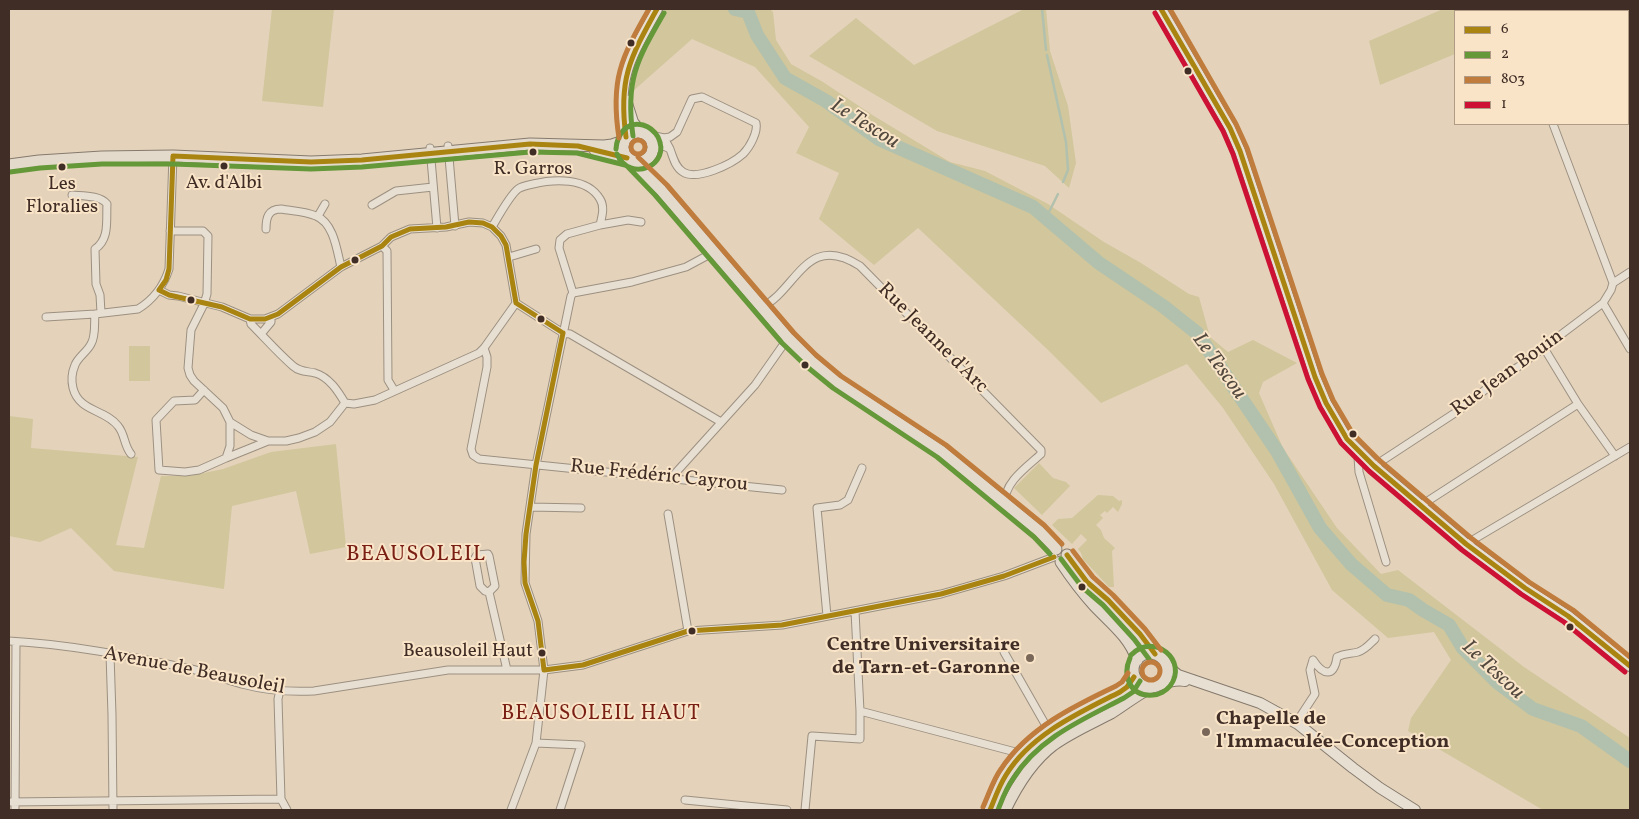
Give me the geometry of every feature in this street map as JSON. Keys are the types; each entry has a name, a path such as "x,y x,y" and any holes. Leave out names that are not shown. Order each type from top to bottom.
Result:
{"main road":[{"path":"1161,9 1230,128 1240,152 1315,377 1336,421 1347,439 1374,466 1466,544 1517,582 1568,616 1630,666"},
{"path":"655,13 632,53 625,75 622,117 625,139 623,150 630,160 661,190 788,338 812,361 837,382 941,451 1039,531 1053,545 1069,574 1131,645 1137,660"},
{"path":"623,88 630,117 652,141 652,168 661,190"},
{"path":"9,165 102,157 173,156 311,162 362,160 431,150 530,144 612,145 633,133 643,133"},
{"path":"578,146 641,162 649,158 652,152"},
{"path":"1059,556 1108,600 1140,634 1155,654 1162,658 1167,666 1178,675 1260,703 1296,723 1367,778 1415,810"},
{"path":"990,810 1010,770 1033,743 1083,710 1120,692 1131,683 1134,676 1134,665 1137,660 1145,654 1155,654"},
{"path":"1134,676 1143,686 1154,687 1162,683 1167,675 1167,666"},
{"path":"1005,810 1013,794 1043,754 1067,736 1112,712 1135,695 1170,681 1180,680 1220,690"}],"street":[{"path":"643,133 664,138 675,135 692,99 702,97 756,123 756,132 743,154 727,164 694,176 680,170 664,138"},
{"path":"1553,125 1613,283 1630,272"},
{"path":"652,152 664,146 670,149"},
{"path":"448,149 455,226"},
{"path":"431,150 436,228"},
{"path":"46,317 98,314 138,309 159,290 166,280 169,269 173,156"},
{"path":"492,227 519,188 546,181 561,180 577,183 596,194 601,200 603,212 600,225"},
{"path":"372,204 396,191 433,187"},
{"path":"72,195 99,198 107,204 106,236 104,241 95,249 96,284 100,295 94,338 91,345 77,361 72,373 72,384 74,392 82,404 108,417 118,426 123,433 130,454"},
{"path":"318,216 325,204"},
{"path":"266,229 267,216 276,209 281,208 318,216 331,232 341,267"},
{"path":"511,810 536,743 544,670 538,621 525,583 526,534 536,465 573,293 559,248 560,240 567,234 600,225 628,220 641,222"},
{"path":"159,290 170,295 222,307 250,319 265,319 271,318 341,267 382,246 391,237 410,229 455,226 469,222 483,223 492,227 501,236 506,245 516,303 484,348 479,353 375,400 354,404 345,403 333,385 324,377 315,373 306,373 293,366 251,324 250,319"},
{"path":"170,231 203,231 208,236 207,294 191,330 188,368 194,381 223,408 230,422 230,446 226,458"},
{"path":"382,246 386,251 388,380 394,390"},
{"path":"509,257 536,249"},
{"path":"573,293 632,282 686,267 714,252"},
{"name":"Rue Jeanne d'Arc","path":"762,307 771,302 798,272 814,260 833,256 847,259 860,266 1041,450 1041,454 1010,483 1005,492 1005,503"},
{"name":"Rue Jean Bouin","path":"1374,466 1440,424 1603,303 1613,283"},
{"path":"516,303 563,333 570,334 721,422"},
{"path":"1603,303 1630,349"},
{"path":"261,334 271,322 271,318"},
{"path":"670,479 755,385 788,338"},
{"name":"Rue Frédéric Cayrou","path":"484,348 487,357 487,367 471,449 473,455 479,460 782,490"},
{"path":"1544,348 1578,404 1615,456"},
{"path":"158,470 156,420 174,401 195,400 204,390"},
{"path":"230,422 251,435 268,441 286,441 315,432 330,422 345,403"},
{"path":"1420,506 1578,404"},
{"path":"150,468 184,472 199,470 268,441"},
{"path":"1466,544 1630,447"},
{"path":"1359,452 1359,472 1386,562"},
{"path":"827,616 817,508 840,505 848,500 862,468"},
{"path":"530,507 581,508"},
{"path":"668,514 688,631"},
{"path":"488,554 490,556 495,586 489,592 483,590 480,586 475,558 477,555 488,554"},
{"name":"Avenue de Beausoleil","path":"12,641 54,645 188,668 247,685 295,692 314,691 448,670 544,670 583,665 688,631 782,625 957,590 1004,576 1059,556"},
{"path":"489,592 507,670"},
{"path":"805,810 812,736 860,739 855,611"},
{"path":"1296,723 1315,694 1310,670 1313,660 1319,668 1326,672 1331,672 1335,668 1337,657 1347,652 1358,652 1366,648 1374,639"},
{"path":"12,641 11,802 15,810"},
{"path":"1004,652 1049,731"},
{"path":"110,654 113,810"},
{"path":"280,690 278,699 281,798 287,810"},
{"path":"860,711 1023,754"},
{"path":"536,743 580,745 560,810"},
{"path":"11,802 281,798"},
{"path":"685,800 787,810"}],"shaded area":[{"path":"272,9 334,9 323,107 262,101"},
{"path":"666,9 770,9 773,12 776,40 791,64 950,162 985,171 1048,204 1104,242 1189,294 1199,297 1210,337 1228,352 1253,340 1297,363 1263,382 1259,393 1283,448 1337,528 1381,574 1398,570 1524,667 1630,738 1630,810 1543,810 1408,731 1411,718 1451,660 1434,632 1388,638 1332,590 1274,484 1223,408 1187,364 1101,403 1048,350 918,228 874,265 819,219 839,173 796,153 809,127 755,67 692,39 632,92 639,56"},
{"path":"1024,9 1046,9 1050,51 1068,106 1076,163 1069,188 1045,166 937,131 809,56 856,18 914,65"},
{"path":"1443,9 1460,10 1454,10 1454,54 1380,85 1369,41"},
{"path":"1630,9 1629,110 1629,10 1603,10"},
{"path":"129,346 150,346 150,381 129,381"},
{"path":"9,416 33,419 31,448 138,457 116,545 144,548 161,476 190,476 223,469 271,452 336,444 346,547 310,554 296,491 232,506 224,589 114,571 71,528 40,542 9,536"},
{"path":"1039,463 1053,478 1066,482 1070,486 1042,515 1014,488"},
{"path":"1098,495 1113,496 1119,501 1122,500 1118,512 1113,507 1107,513 1105,511 1100,515 1103,518 1096,525 1101,530 1104,538 1115,548 1112,551 1114,587 1109,587 1083,559 1078,549 1087,540 1081,534 1072,544 1052,525 1058,519 1072,518"}],"waterway":[{"name":"Le Tescou","path":"735,9 748,12 757,35 785,78 826,101 879,139 1033,207 1099,263 1163,306 1197,333 1277,451 1320,528 1351,564 1387,595 1409,600 1449,625 1463,648 1498,683 1533,709 1581,726 1630,761"},
{"path":"1042,9 1046,50"},
{"path":"1047,55 1066,142 1068,170 1063,182"},
{"path":"1046,218 1058,194"}],"transit line":[{"name":"803","path":"619,138 616,100 620,70 631,42 649,9"},
{"name":"6","path":"626,137 624,99 628,70 657,9"},
{"name":"6","path":"1161,9 1230,128 1240,151 1315,377 1326,403 1347,439 1374,466 1466,544 1525,588 1568,616 1630,666"},
{"name":"803","path":"1170,9 1236,124 1247,148 1322,374 1333,400 1353,434 1379,460 1471,538 1529,582 1573,610 1630,657"},
{"name":"2","path":"633,136 631,100 635,71 664,13"},
{"name":"1","path":"1155,13 1223,131 1233,154 1308,379 1320,407 1341,443 1369,471 1462,550 1521,594 1564,622 1625,672"},
{"name":"2","path":"616,149 618,138 624,130 637,124 650,128 658,137 661,147 655,163 639,169 631,168 623,163 617,154"},
{"name":"803","path":"635,140 641,140 645,147 641,154 635,154 631,150 631,144 635,140"},
{"name":"6","path":"173,156 311,162 362,160 530,144 578,146 627,158"},
{"name":"2","path":"10,172 102,164 173,164 311,169 362,167 530,152 577,153 625,165"},
{"name":"6","path":"159,290 166,280 169,269 173,156"},
{"name":"803","path":"638,157 667,185 794,333 816,355 841,376 946,445 1044,525 1062,544"},
{"name":"2","path":"628,167 655,195 782,343 806,366 833,388 937,457 1034,537 1050,554"},
{"name":"6","path":"159,290 169,295 222,307 250,319 265,319 278,314 341,267 382,246 391,237 410,229 446,227 469,222 483,223 492,227 501,236 506,245 516,303 563,333"},
{"name":"6","path":"544,670 538,621 525,583 524,562 536,465 563,333"},
{"name":"803","path":"1073,551 1093,577 1145,629 1161,650"},
{"name":"6","path":"1067,555 1087,582 1108,600 1140,634 1155,654"},
{"name":"6","path":"544,670 583,665 688,631 782,625 941,594 1004,576 1054,557"},
{"name":"2","path":"1061,559 1082,587 1103,605 1134,639 1149,659"},
{"name":"2","path":"1130,658 1127,672 1128,678 1130,684 1139,693 1155,695 1162,692 1170,686 1175,677 1175,667 1172,659 1166,652 1149,646 1140,648 1131,655"},
{"name":"803","path":"1151,662 1157,665 1160,671 1157,677 1151,680 1145,677 1142,671 1145,665 1151,662"},
{"name":"803","path":"983,807 998,773 1024,742 1068,710 1116,686 1122,682 1128,673"},
{"name":"6","path":"990,810 1006,775 1029,748 1057,726 1120,692 1127,687 1134,677"},
{"name":"2","path":"998,810 1004,794 1011,783 1023,765 1035,752 1063,731 1133,692 1140,681"}],"place":[{"name":"R. Garros","path":"533,152"},
{"name":"Av. d'Albi","path":"224,166"},
{"name":"Les Floralies","path":"62,167"},
{"name":"Beausoleil Haut","path":"542,653"},
{"name":"Centre Universitaire de Tarn-et-Garonne","path":"1030,658"},
{"name":"Chapelle de l'Immaculée-Conception","path":"1206,732"}],"district":[{"name":"BEAUSOLEIL","path":"416,556"},
{"name":"BEAUSOLEIL HAUT","path":"601,715"}]}
